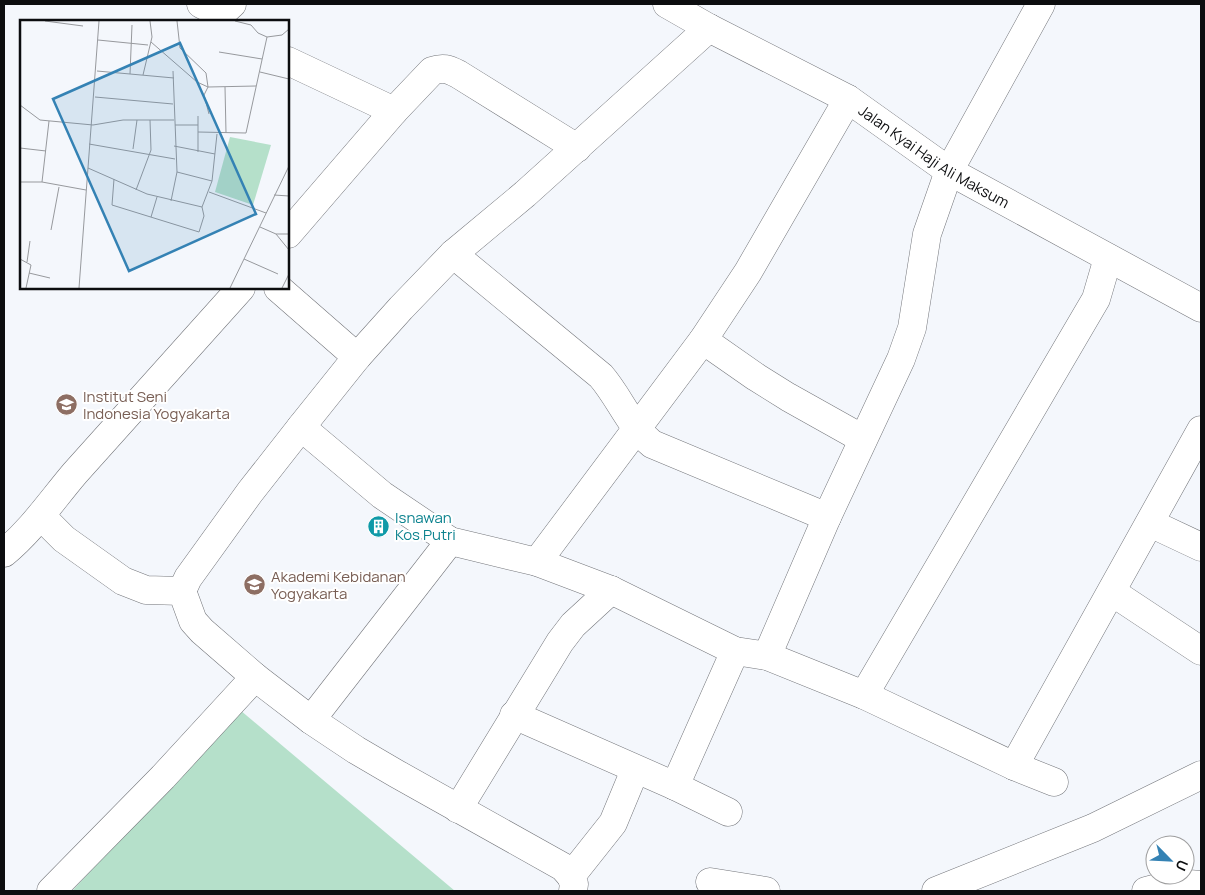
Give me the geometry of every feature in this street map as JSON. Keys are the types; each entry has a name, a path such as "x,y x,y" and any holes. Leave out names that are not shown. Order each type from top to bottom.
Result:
{"street":[{"name":"Jalan Kyai Haji Ali Maksum","path":"667,4 709,28 848,99 949,171 1201,308"},
{"path":"767,656 827,517 900,359 912,328 927,234 949,171 1041,4"},
{"path":"635,770 613,823 572,884 563,867 356,750 312,720 255,677 202,631 193,621 182,591 188,578 250,492 357,357 453,254 525,194 709,28"},
{"path":"289,61 394,111"},
{"path":"289,233 394,111 432,71 441,68 448,68 577,148"},
{"path":"537,562 635,428 703,340 748,272 848,99"},
{"path":"453,254 600,376 610,387 635,428 652,444 827,517"},
{"path":"864,694 1096,300 1108,258"},
{"path":"4,553 16,544 44,513 50,502 75,473 240,289"},
{"path":"279,289 357,357"},
{"path":"703,340 780,392 863,439"},
{"path":"301,427 382,495 450,541 537,562 611,590 735,651 767,656 864,694 1014,766 1054,782"},
{"path":"1014,766 1201,430"},
{"path":"44,513 47,522 64,540 123,580 146,590 162,592 182,591"},
{"path":"1150,523 1201,547"},
{"path":"312,720 450,541"},
{"path":"458,809 560,642 573,625 611,590"},
{"path":"1112,592 1201,651"},
{"path":"675,786 735,651"},
{"path":"58,884 163,777 255,677"},
{"path":"514,715 635,770 675,786 728,812"},
{"path":"936,891 1094,828 1201,774"},
{"path":"710,882 766,891"},
{"path":"1155,890 1176,883 1201,885"}],"green space":[{"path":"240,710 455,891 72,891"}],"place":[{"name":"Institut Seni Indonesia Yogyakarta","path":"67,405"},
{"name":"Isnawan Kos Putri","path":"379,526"},
{"name":"Akademi Kebidanan Yogyakarta","path":"255,585"}]}
